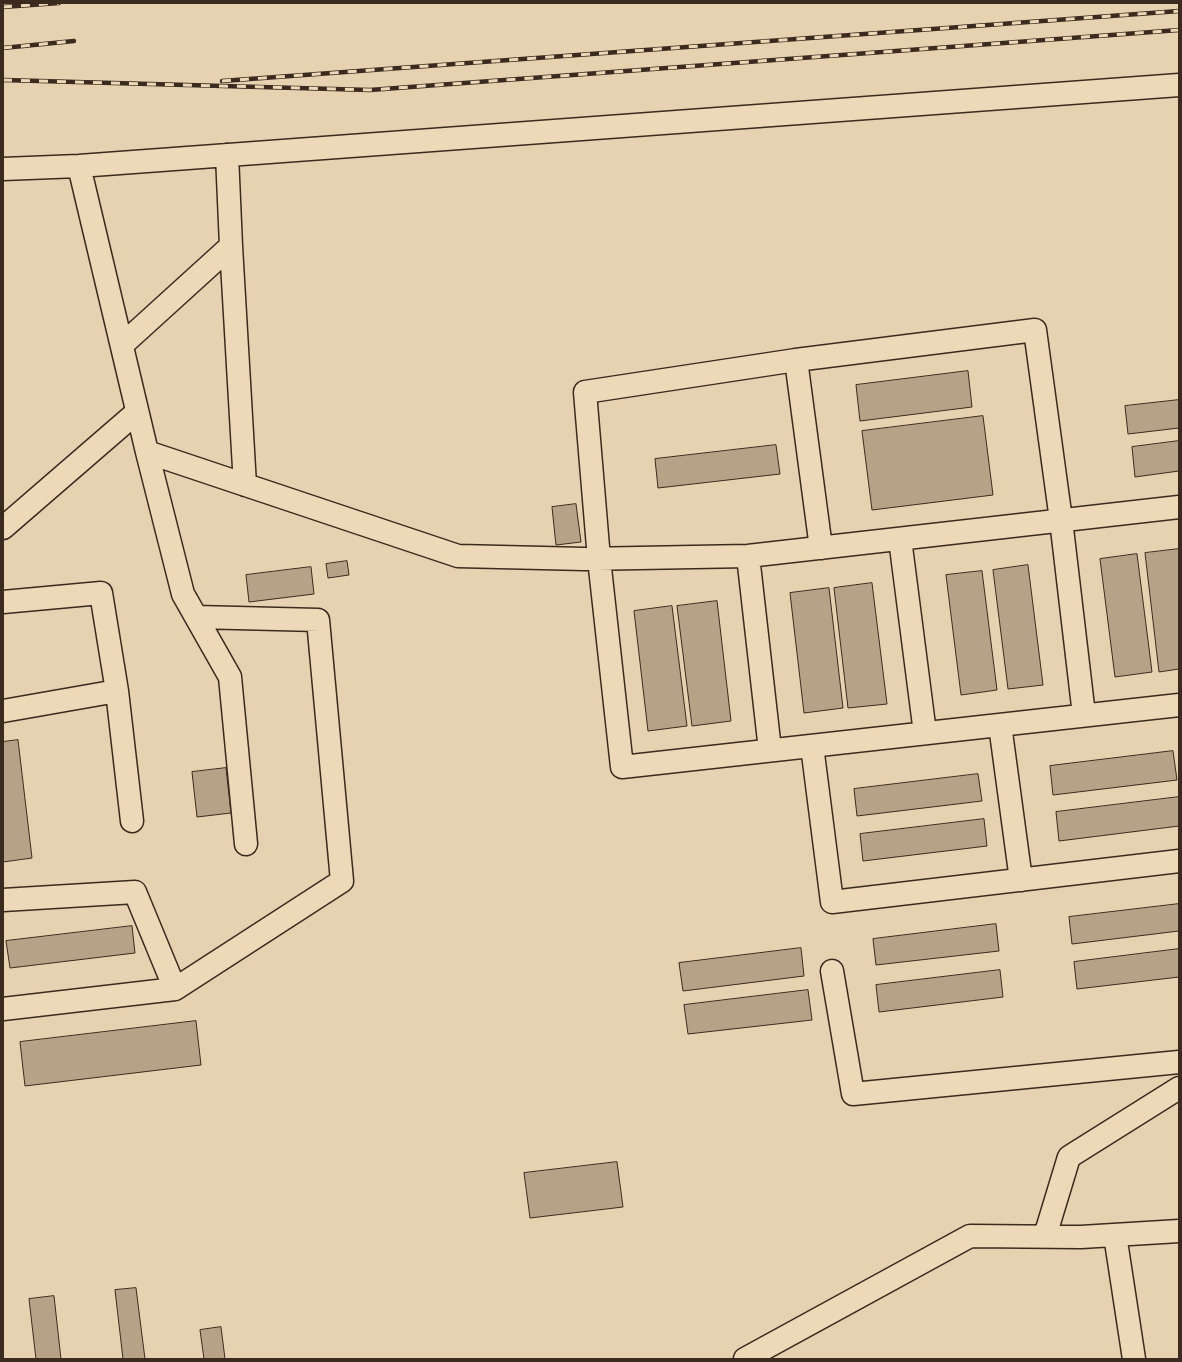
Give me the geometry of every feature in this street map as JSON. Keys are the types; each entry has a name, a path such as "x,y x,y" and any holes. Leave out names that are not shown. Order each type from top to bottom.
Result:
{"street":[{"path":"3,169 79,166 1179,85"},
{"path":"227,155 245,485"},
{"path":"79,166 182,594 230,677 246,844"},
{"path":"122,345 231,246"},
{"path":"1084,715 1061,520 1035,330 796,360 585,392 591,559 622,767 1179,705"},
{"path":"796,360 821,548"},
{"path":"3,528 137,412"},
{"path":"147,452 458,556 591,559 748,556 1179,508"},
{"path":"900,538 925,733"},
{"path":"748,556 770,750"},
{"path":"3,602 101,593 117,691 132,821"},
{"path":"3,1009 175,989 342,881 318,620 196,617"},
{"path":"3,711 117,691"},
{"path":"1000,725 1021,880"},
{"path":"812,746 832,902 1179,861"},
{"path":"3,900 135,892 175,989"},
{"path":"832,971 852,1094 1179,1062"},
{"path":"1045,1236 1069,1157 1179,1088"},
{"path":"745,1359 970,1236 1081,1237 1179,1231"},
{"path":"1115,1235 1134,1359"}],"building":[{"path":"968,371 972,407 860,421 856,385"},
{"path":"1179,400 1179,428 1128,434 1125,406"},
{"path":"983,416 993,495 872,510 862,431"},
{"path":"1179,441 1179,471 1135,477 1132,447"},
{"path":"776,445 780,474 658,488 655,459"},
{"path":"576,504 581,542 556,545 552,507"},
{"path":"1179,549 1179,669 1159,672 1145,553"},
{"path":"1137,554 1152,672 1115,677 1100,559"},
{"path":"347,561 349,575 328,578 326,564"},
{"path":"1028,565 1043,685 1008,689 993,570"},
{"path":"311,567 314,594 249,602 246,575"},
{"path":"982,571 997,690 961,695 946,575"},
{"path":"872,583 887,704 848,708 834,588"},
{"path":"829,588 843,708 804,713 790,593"},
{"path":"717,601 731,721 692,726 677,606"},
{"path":"672,606 687,726 648,731 634,611"},
{"path":"18,740 32,858 3,862 3,742"},
{"path":"1173,751 1177,780 1053,795 1050,766"},
{"path":"226,768 231,813 197,817 192,772"},
{"path":"978,774 982,801 857,816 854,789"},
{"path":"1179,797 1179,826 1059,841 1056,812"},
{"path":"984,819 987,846 863,861 860,834"},
{"path":"1179,904 1179,931 1072,944 1069,917"},
{"path":"996,924 999,951 876,965 873,939"},
{"path":"132,926 135,953 10,968 6,941"},
{"path":"801,948 804,976 683,991 679,963"},
{"path":"1179,949 1179,977 1077,989 1074,962"},
{"path":"1000,970 1003,997 879,1012 876,985"},
{"path":"808,990 812,1020 688,1034 684,1005"},
{"path":"196,1021 201,1065 25,1086 20,1042"},
{"path":"617,1162 623,1207 530,1218 524,1173"},
{"path":"136,1288 145,1359 123,1359 115,1290"},
{"path":"54,1296 61,1359 36,1359 29,1299"},
{"path":"221,1327 225,1359 204,1359 200,1330"}],"railway":[{"path":"3,7 59,3"},
{"path":"222,81 1179,11"},
{"path":"3,80 370,90 1179,30"},
{"path":"3,48 74,41"}]}
